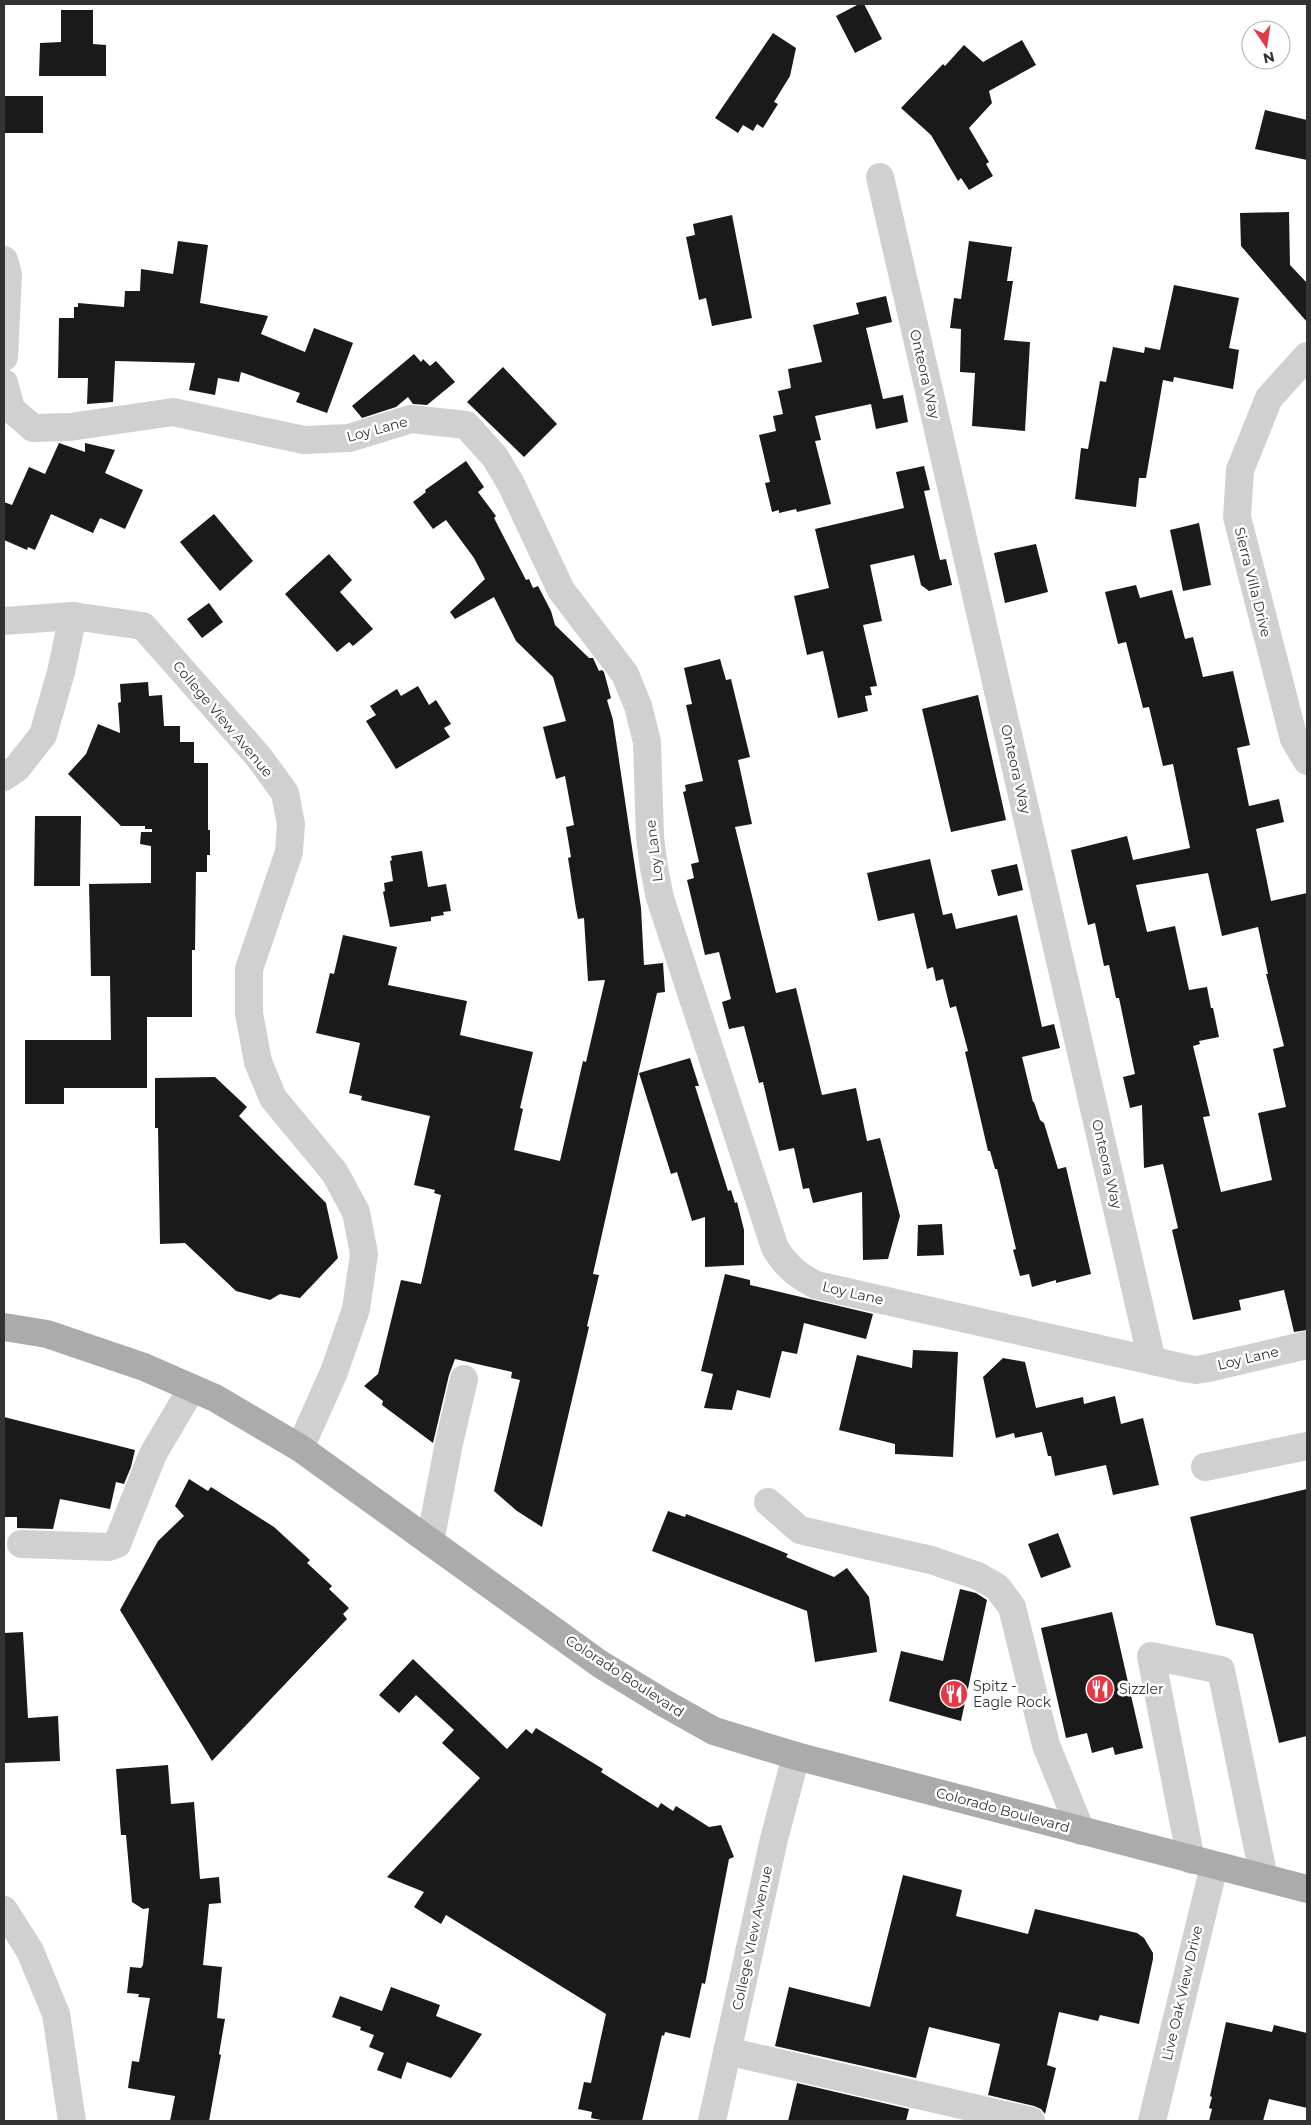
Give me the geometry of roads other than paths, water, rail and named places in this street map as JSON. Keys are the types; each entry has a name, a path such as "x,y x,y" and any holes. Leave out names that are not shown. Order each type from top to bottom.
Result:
{"main road":[{"name":"Colorado Boulevard","path":"4,1327 47,1334 144,1367 215,1398 300,1448 600,1664 714,1732 796,1756 1307,1889"}],"street":[{"name":"Onteora Way","path":"880,177 1152,1361"},
{"path":"4,260 8,274 4,357"},
{"name":"Sierra Villa Drive","path":"1307,356 1269,398 1240,470 1236,517 1294,739 1307,761"},
{"name":"Loy Lane","path":"4,383 11,409 33,428 70,427 173,412 304,440 349,438 411,419 466,425 495,457 511,484 561,590 625,674 638,706 647,742 650,838 660,898 775,1248 784,1263 798,1276 816,1285 1196,1370 1307,1345"},
{"path":"4,777 17,768 43,735 61,672 73,616"},
{"name":"College View Avenue","path":"4,621 73,616 143,626 258,756 285,794 290,824 289,852 250,969 249,1013 258,1062 273,1098 335,1172 356,1212 364,1254 356,1309 334,1372 300,1448"},
{"path":"430,1542 449,1443 464,1379"},
{"path":"21,1544 109,1547 117,1544 153,1454 192,1388"},
{"path":"1205,1467 1307,1446"},
{"path":"768,1502 800,1530 931,1560 978,1576 997,1587 1012,1607 1046,1745 1081,1831"},
{"path":"1202,1863 1151,1656 1221,1670 1264,1878"},
{"name":"College VIew Avenue","path":"712,2121 774,1839 796,1756"},
{"name":"Live Oak View Drive","path":"1152,2121 1202,1863"},
{"path":"4,1910 30,1951 56,2014 72,2121"},
{"path":"727,2051 1031,2121"}],"place":[{"name":"Sizzler","path":"1100,1689"},
{"name":"Spitz - Eagle Rock","path":"954,1694"}]}
